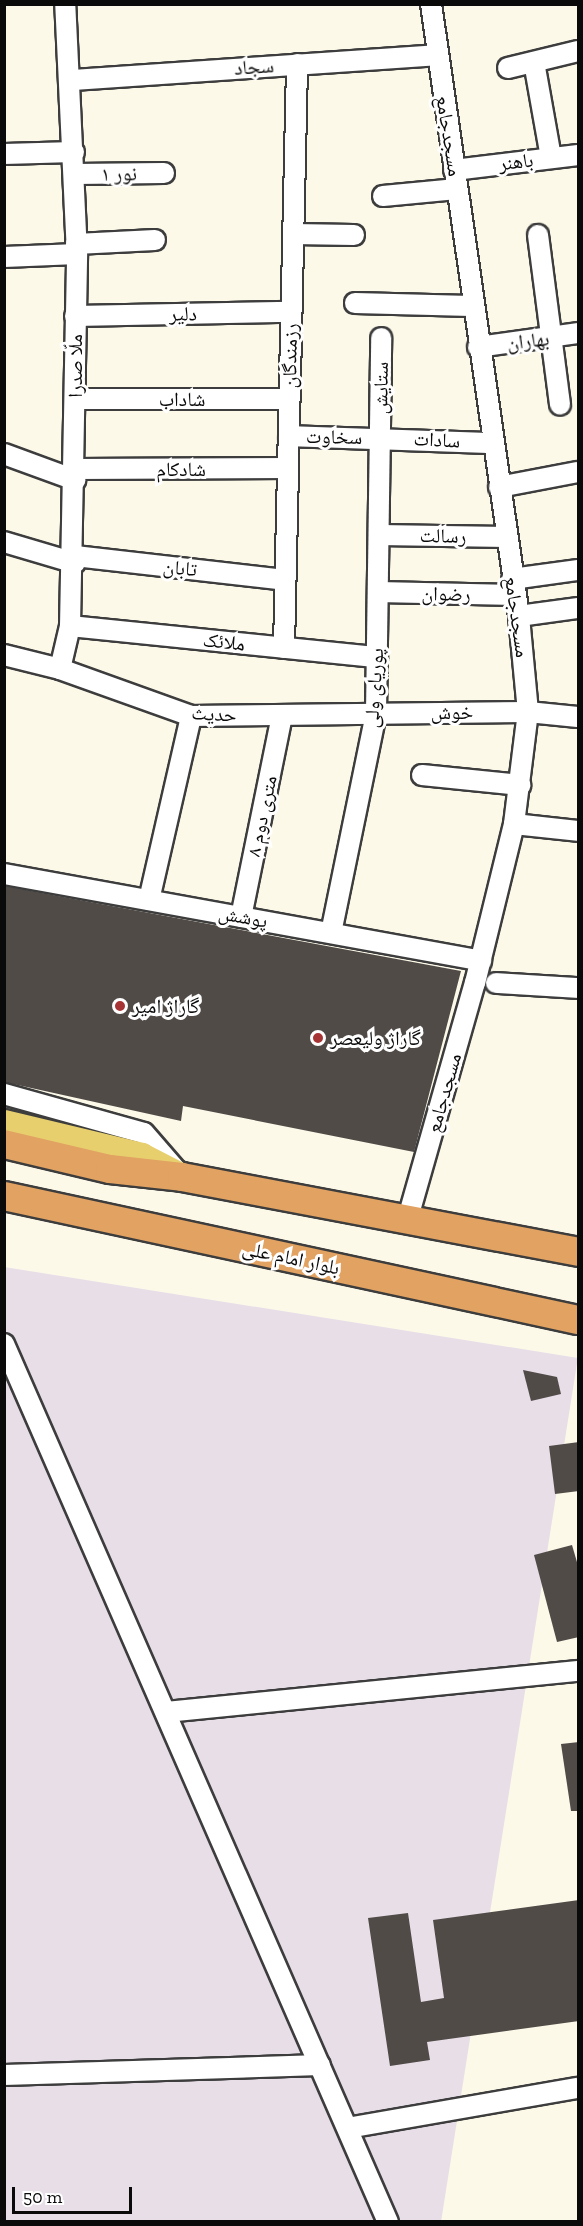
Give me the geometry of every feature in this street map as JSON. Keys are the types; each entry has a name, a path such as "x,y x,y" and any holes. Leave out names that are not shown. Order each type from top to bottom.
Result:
{"highway":[{"path":"4,1144 110,1169 182,1177 579,1252"},
{"name":"بلوار امام علی","path":"4,1196 579,1320"}],"main road":[{"path":"4,1122 142,1156 182,1177"}],"street":[{"name":"ملّا صدرا","path":"60,669 70,626 75,560 75,174 72,80 65,4"},
{"name":"مسجدجامع","path":"407,1221 481,961 513,824 528,712 519,616 471,306 431,4"},
{"path":"508,68 579,51"},
{"name":"سجاد","path":"72,80 437,55"},
{"path":"534,62 551,157"},
{"name":"رزمندگان","path":"284,648 297,64"},
{"path":"4,154 74,152"},
{"name":"باهنر","path":"383,196 551,157 579,155"},
{"name":"نور ۱","path":"75,174 164,173"},
{"path":"293,234 354,235"},
{"path":"538,235 560,405"},
{"path":"4,257 154,240"},
{"path":"355,303 471,306"},
{"name":"دلیر","path":"75,316 291,312"},
{"name":"بهاران","path":"478,347 579,333"},
{"name":"ستایش","path":"380,438 381,338"},
{"name":"شاداب","path":"75,399 290,399"},
{"name":"سخاوت","path":"289,436 380,438"},
{"name":"سادات","path":"380,438 493,443"},
{"name":"پوریای ولی","path":"331,933 376,713 380,438"},
{"path":"4,454 75,475"},
{"name":"شادکام","path":"75,475 288,468"},
{"path":"499,487 579,472"},
{"name":"رسالت","path":"379,535 507,537"},
{"name":"تابان","path":"4,542 75,560 285,580"},
{"name":"رضوان","path":"378,592 514,587 579,570"},
{"path":"519,616 579,608"},
{"name":"ملائک","path":"70,626 377,657"},
{"path":"4,655 60,669"},
{"name":"حدیث","path":"60,669 191,716 376,713"},
{"name":"خوش","path":"376,713 528,712 579,717"},
{"name":"۸ متری دوم","path":"241,917 282,715"},
{"path":"149,900 191,716"},
{"path":"422,775 520,784"},
{"path":"513,824 579,831"},
{"name":"پوشش","path":"4,874 481,961"},
{"path":"496,983 579,988"},
{"path":"4,1094 144,1133 182,1177"},
{"path":"4,1344 388,2222"},
{"path":"166,1712 579,1671"},
{"path":"4,2075 320,2065"},
{"path":"348,2128 579,2088"}],"shaded area":[{"path":"4,1267 578,1358 441,2222 4,2222"}],"building":[{"path":"4,886 461,971 414,1152 183,1106 181,1121 4,1082"},
{"path":"523,1370 557,1377 561,1394 531,1401"},
{"path":"579,1442 579,1491 555,1494 549,1446"},
{"path":"572,1545 579,1569 579,1637 557,1642 534,1555"},
{"path":"579,1742 579,1811 571,1811 561,1744"},
{"path":"579,1900 579,2021 427,2042 430,2060 390,2066 368,1918 408,1913 421,2002 444,1998 433,1920"}],"place":[{"name":"گاراژ امیر","path":"120,1006"},
{"name":"گاراژ ولیعصر","path":"318,1038"}]}
